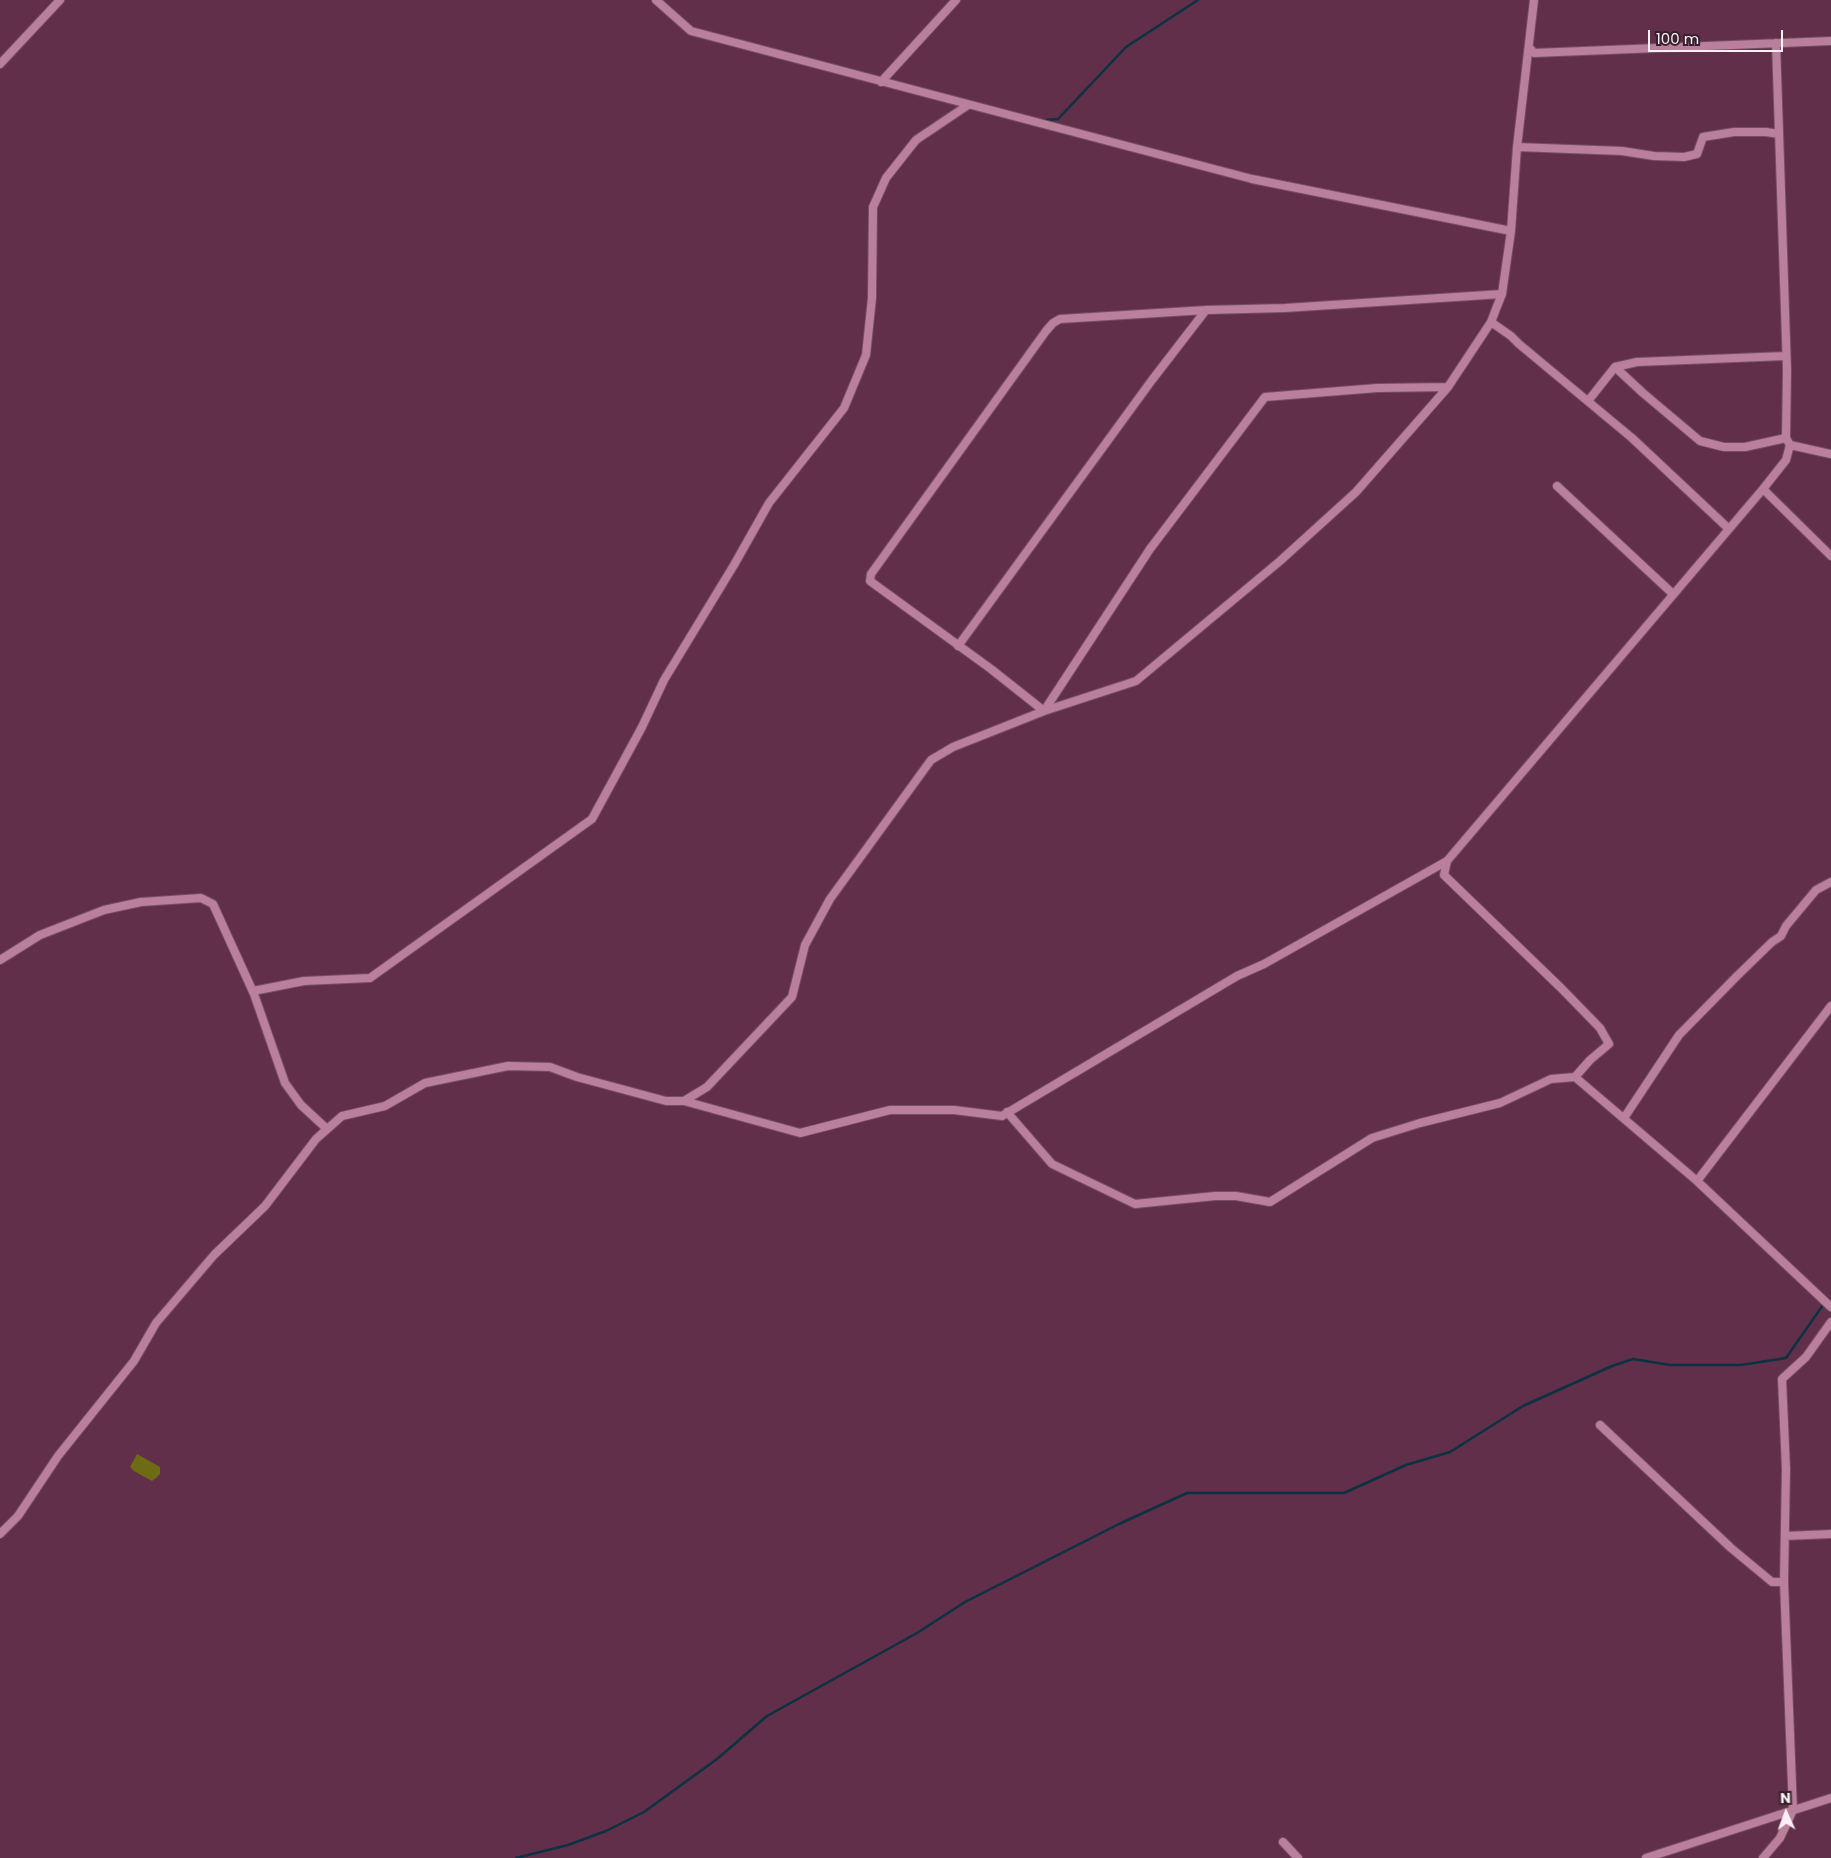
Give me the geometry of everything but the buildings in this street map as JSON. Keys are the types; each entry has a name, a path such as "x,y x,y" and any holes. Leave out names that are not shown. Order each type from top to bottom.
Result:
{"street":[{"path":"0,64 60,0"},
{"path":"656,0 691,31 1252,179 1511,231"},
{"path":"881,82 956,0"},
{"path":"684,1101 707,1087 792,998 804,945 830,900 931,760 953,747 1044,711 1136,681 1280,561 1356,492 1448,387 1491,322 1502,294 1511,231 1517,147 1534,0"},
{"path":"1529,47 1534,53 1831,41"},
{"path":"0,1534 18,1516 58,1456 134,1361 156,1324 214,1255 266,1206 316,1138 342,1116 386,1106 425,1083 508,1066 550,1067 577,1077 666,1101 684,1101 800,1133 890,1110 954,1110 1002,1116 1237,976 1264,964 1447,861 1786,460 1788,441 1786,356 1776,43"},
{"path":"253,991 304,981 370,978 592,819 642,726 664,680 734,565 769,503 844,408 866,355 872,298 873,207 886,178 916,140 968,105"},
{"path":"1517,147 1622,151 1654,156 1684,157 1698,154 1703,137 1734,132 1779,134"},
{"path":"1044,711 873,584 870,581 870,577 1053,322 1060,318 1206,310 1294,308 1502,294"},
{"path":"958,646 1152,380 1206,310"},
{"path":"1491,322 1512,336 1519,344 1632,438 1729,528"},
{"path":"1588,401 1616,367 1637,362 1786,356"},
{"path":"1616,367 1642,393 1700,441 1724,447 1745,448 1788,441 1831,454"},
{"path":"1044,711 1150,549 1265,397 1377,388 1448,387"},
{"path":"1557,486 1673,594"},
{"path":"1763,489 1831,556"},
{"path":"1007,1112 1052,1164 1135,1204 1215,1196 1236,1196 1270,1202 1372,1138 1420,1123 1500,1103 1551,1079 1575,1077 1590,1060 1609,1044 1600,1028 1444,875 1447,861"},
{"path":"1624,1118 1679,1035 1772,942 1781,936 1786,926 1816,890 1831,882"},
{"path":"0,960 40,935 104,910 141,902 201,898 213,904 253,991 284,1083 301,1105 327,1130"},
{"path":"1697,1181 1831,1006"},
{"path":"1575,1077 1697,1181 1831,1307"},
{"path":"1763,1858 1780,1838 1793,1810 1784,1582 1786,1469 1782,1379 1806,1357 1831,1322"},
{"path":"1600,1425 1731,1548 1772,1582 1784,1582"},
{"path":"1784,1536 1831,1534"},
{"path":"1646,1858 1831,1798"},
{"path":"1283,1842 1298,1858"}],"shaded area":[{"path":"137,1454 160,1467 160,1474 152,1481 130,1467"}],"waterway":[{"path":"1045,120 1058,119 1126,47 1198,0"},
{"path":"516,1858 568,1845 606,1831 644,1812 717,1759 767,1716 917,1633 965,1602 1119,1524 1187,1493 1344,1493 1406,1465 1450,1452 1523,1406 1612,1366 1633,1359 1670,1365 1741,1365 1786,1358 1823,1305"}]}
